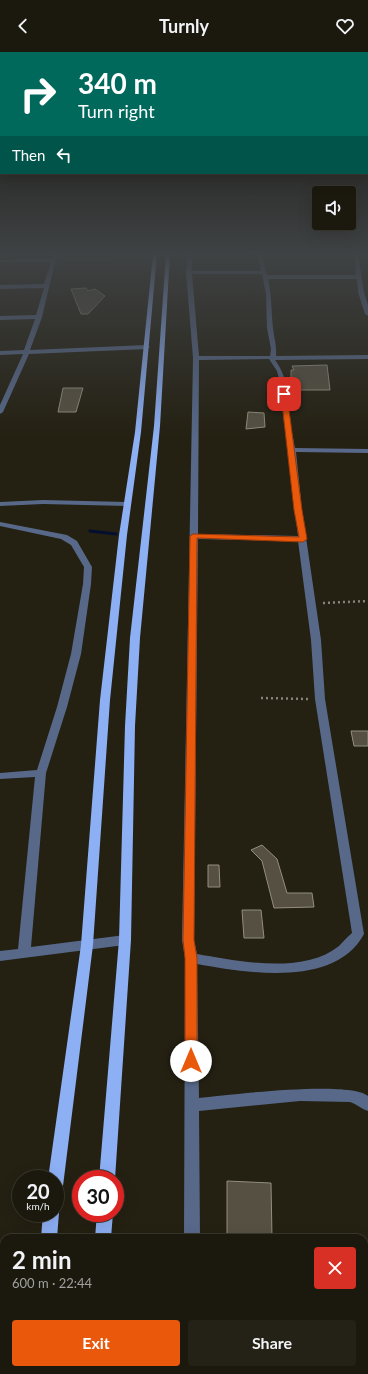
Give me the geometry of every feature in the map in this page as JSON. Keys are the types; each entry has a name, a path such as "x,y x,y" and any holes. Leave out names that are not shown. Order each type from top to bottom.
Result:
{"main road":[{"path":"57,1170 87,945 105,700 127,504 138,432 149,316"},
{"path":"108,1170 125,940 130,726 135,638 157,426 164,316"},
{"path":"49,1234 50,1222"},
{"path":"103,1234 104,1222"}],"street":[{"path":"192,1234 191,958 188,940 196,358 193,316"},
{"path":"191,958 266,968 295,968 315,963 337,954 351,944 358,934 320,699 316,640 298,510 283,381 280,371 272,358 274,348 270,328 270,316"},
{"path":"0,318 39,317 27,351 0,412"},
{"path":"0,353 147,347"},
{"path":"196,358 368,357"},
{"path":"292,450 368,452"},
{"path":"0,504 43,502 127,504"},
{"path":"0,524 64,537 74,543 82,553 88,567 87,584 76,654 42,773 24,952"},
{"path":"193,536 303,539"},
{"path":"0,776 42,773"},
{"path":"0,956 125,940"},
{"path":"191,1105 300,1095 350,1096 360,1098 368,1105"}],"path":[{"path":"311,603 368,601"},
{"path":"261,698 320,699"}],"building":[{"path":"327,365 330,390 291,390 291,370 294,370 292,366"},
{"path":"63,388 83,388 76,412 58,412"},
{"path":"248,412 264,413 265,427 246,429"},
{"path":"351,731 368,731 368,746 354,746"},
{"path":"262,845 277,859 287,893 312,893 314,907 274,908 262,861 251,850"},
{"path":"208,865 219,865 220,887 208,887"},
{"path":"242,910 261,910 264,938 244,938"},
{"path":"227,1181 271,1183 272,1234 227,1234"}],"waterway":[{"path":"90,531 116,534"}],"route":[{"path":"191,1061 191,958 188,940 193,536 303,539 284,394"}]}
